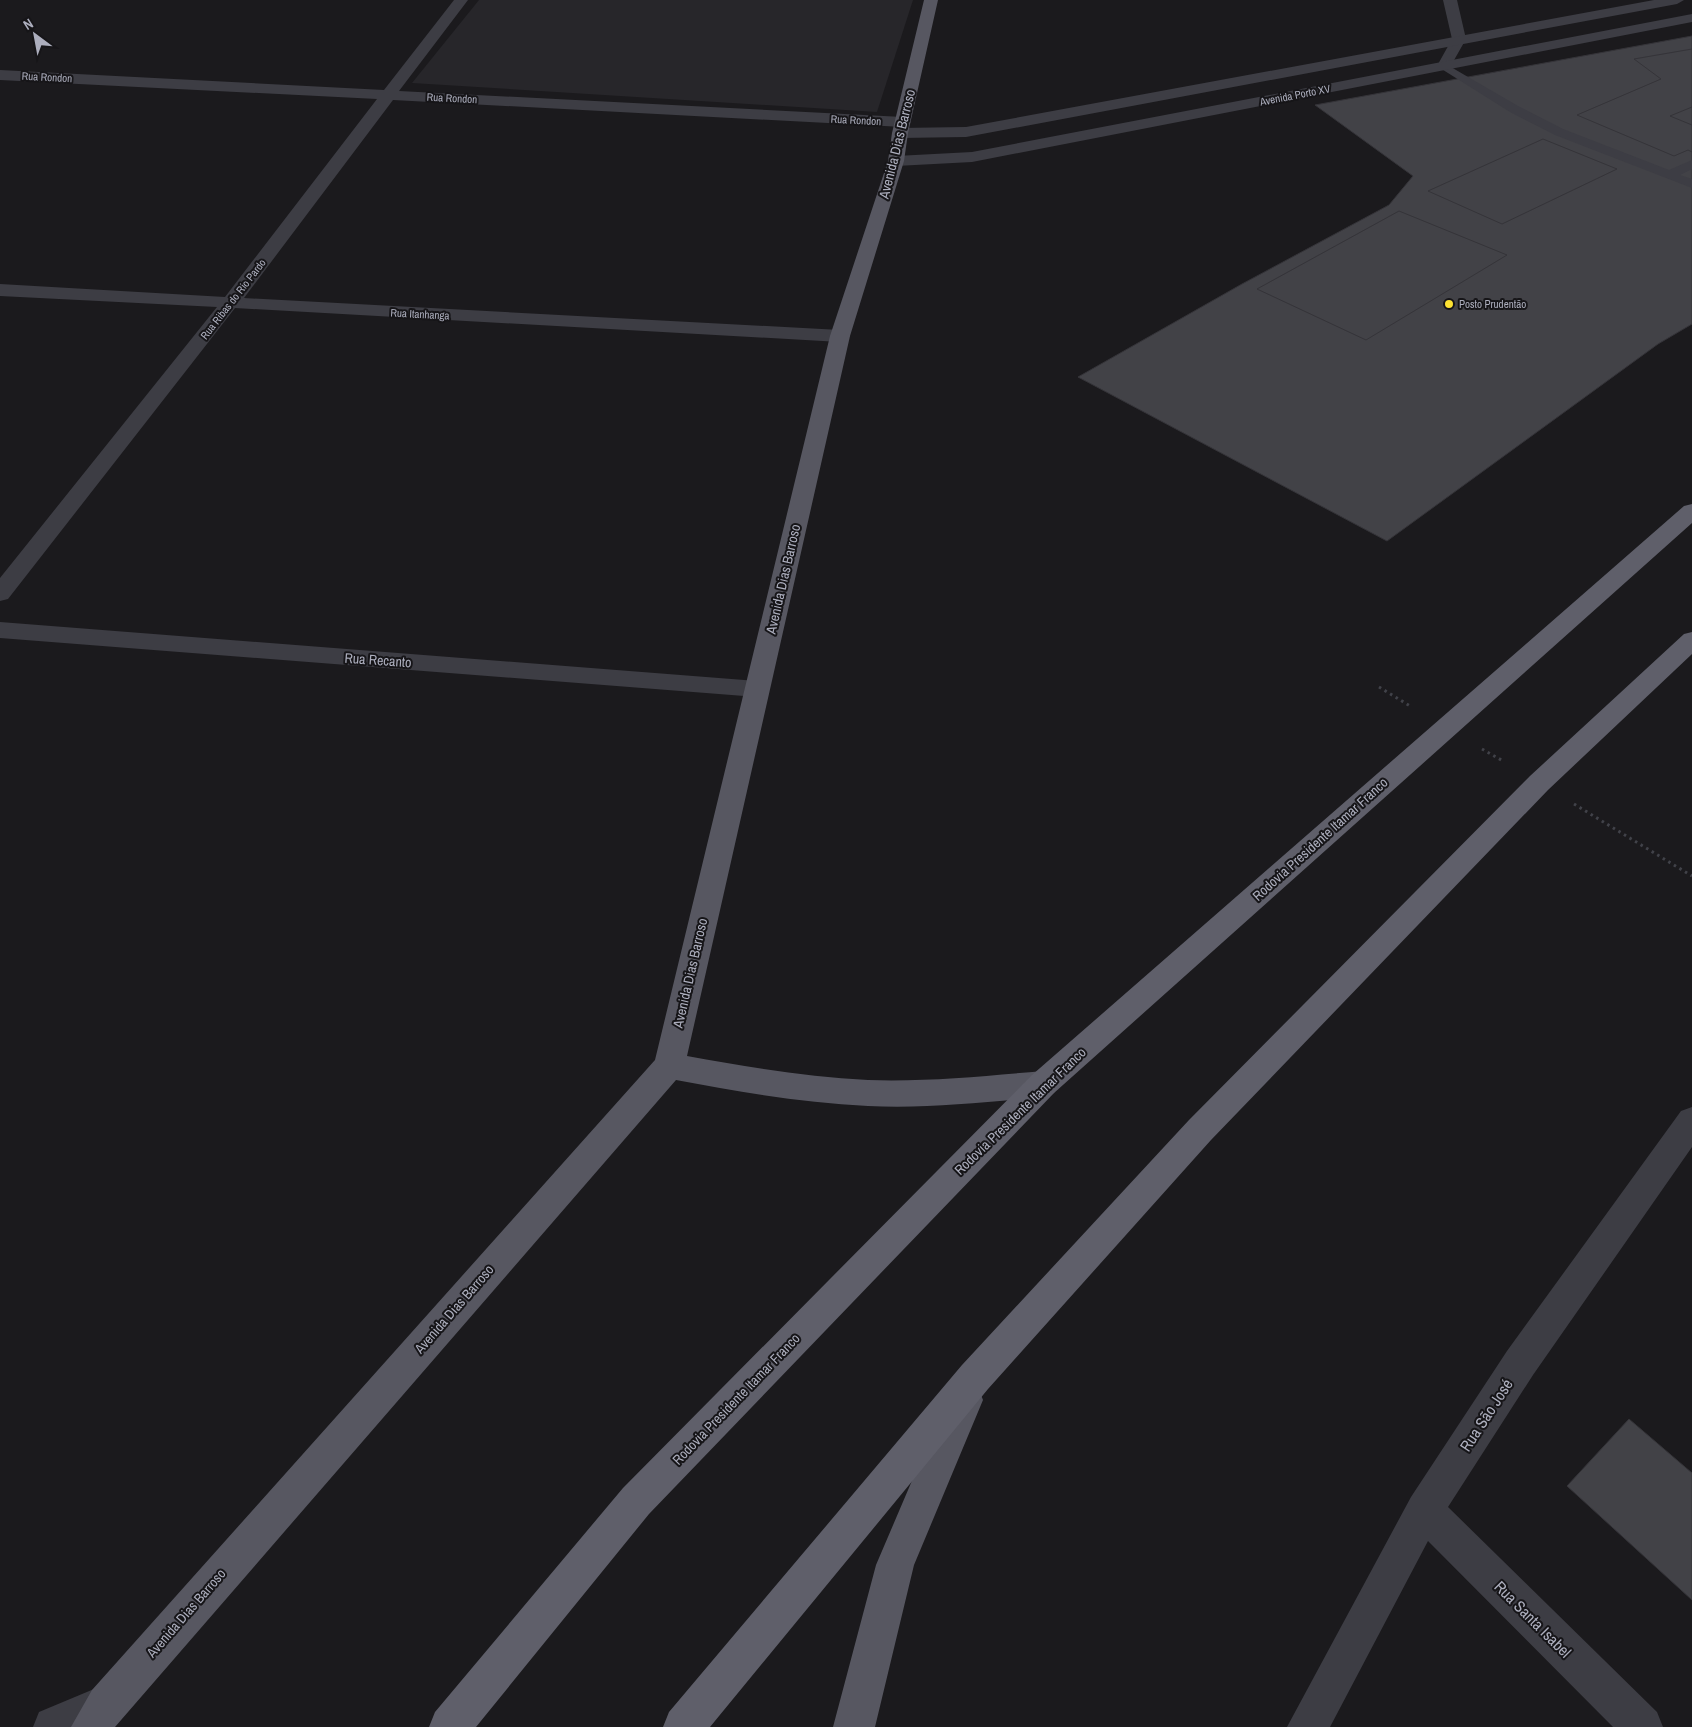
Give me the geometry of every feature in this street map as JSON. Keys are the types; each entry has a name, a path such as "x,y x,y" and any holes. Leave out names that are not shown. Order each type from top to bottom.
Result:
{"highway":[{"name":"Rodovia Presidente Itamar Franco","path":"450,1727 636,1501 1043,1084 1692,512"},
{"path":"684,1727 975,1377 1200,1130 1539,783 1692,640"}],"main road":[{"name":"Avenida Dias Barroso","path":"99,1716 669,1066 840,336 896,161 932,0"},
{"path":"669,1066 766,1083 869,1093 972,1090 1043,1084"},
{"path":"854,1727 896,1565 975,1377"}],"street":[{"name":"Rua Ribas do Rio Pardo","path":"0,594 230,303 461,0"},
{"path":"1444,66 1459,39 1450,0"},
{"name":"Avenida Porto XV","path":"902,128 966,132 1675,0"},
{"path":"1675,0 1692,12"},
{"name":"Avenida Porto XV","path":"896,161 972,157 1692,18"},
{"name":"Rua Rondon","path":"0,75 390,94 902,128"},
{"path":"1173,93 1202,113"},
{"name":"Rua Itanhanga","path":"0,290 840,336"},
{"name":"Rua Recanto","path":"0,630 756,689"},
{"name":"Rua São José","path":"1308,1727 1424,1510 1520,1363 1692,1121"},
{"name":"Rua Santa Isabel","path":"1424,1510 1642,1727"},
{"name":"Avenida Dias Barroso","path":"54,1727 99,1716"}],"lane":[{"path":"1444,66 1514,109 1559,132 1692,184"},
{"path":"1669,175 1692,164"}],"shaded area":[{"path":"479,0 913,0 877,112 412,83"}],"building":[{"name":"Posto Prudentão","path":"1692,36 1692,324 1658,344 1387,541 1078,377 1242,284 1389,205 1413,176 1315,105"},
{"path":"1692,49 1692,107 1670,116 1692,125 1692,152 1688,150 1674,156 1577,115 1661,79 1634,59"},
{"path":"1543,139 1617,169 1502,224 1428,191"},
{"path":"1399,211 1507,255 1366,340 1257,289"},
{"path":"1629,1419 1692,1473 1692,1600 1567,1486"}],"place":[{"name":"Posto Prudentão","path":"1449,304"}]}
